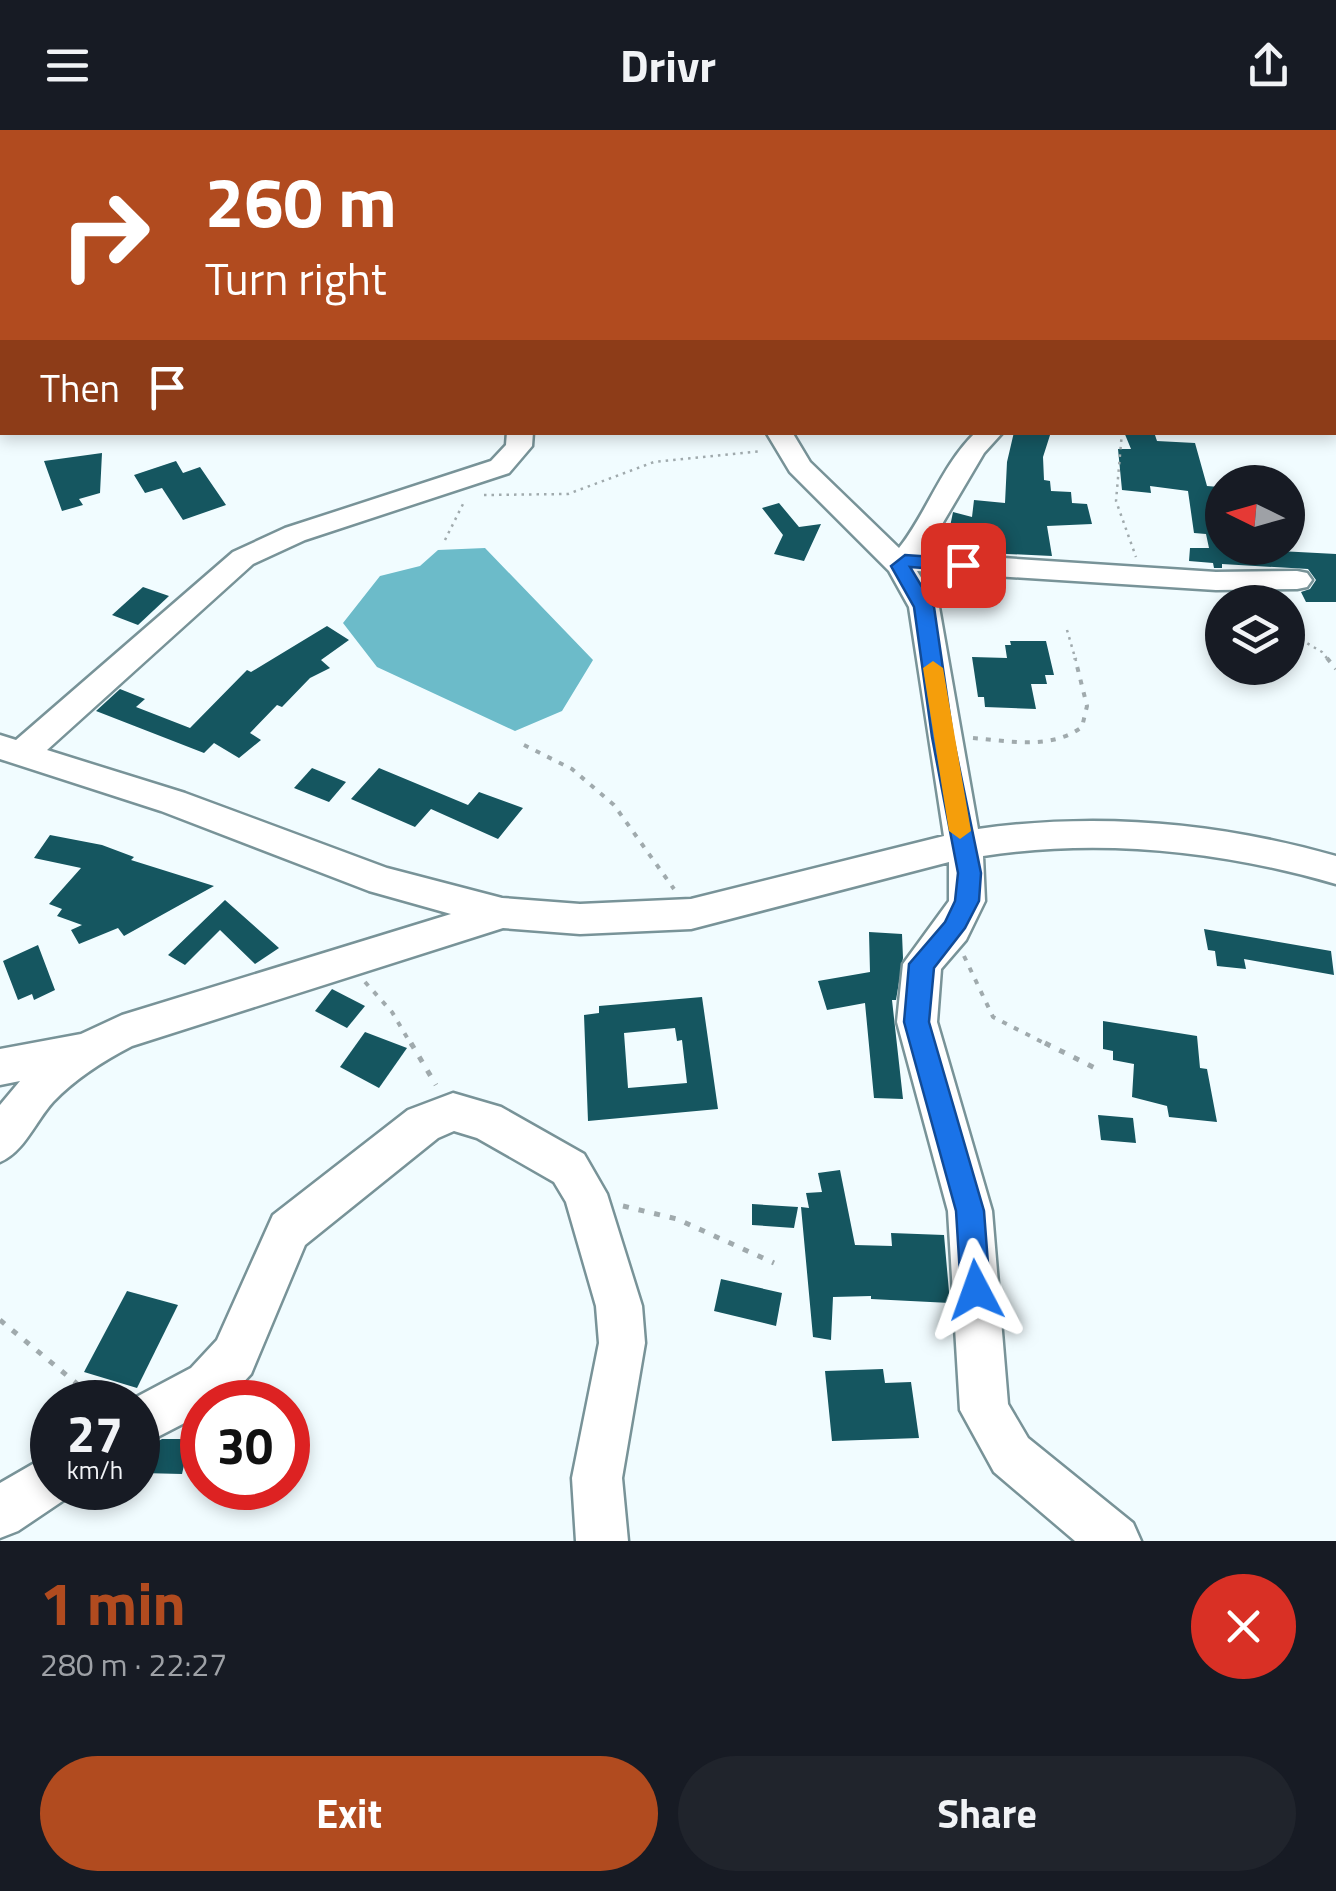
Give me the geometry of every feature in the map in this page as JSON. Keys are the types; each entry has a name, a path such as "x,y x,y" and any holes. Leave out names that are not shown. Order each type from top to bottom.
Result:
{"street":[{"path":"10,750 243,558 295,534 500,468 519,446 520,435"},
{"path":"902,563 928,530 974,448 988,435"},
{"path":"767,438 902,563 924,607 943,737 970,873 967,901 953,928 922,964 916,1022 970,1211 984,1410 1012,1454 1116,1541"},
{"path":"902,563 1216,582 1297,580"},
{"path":"10,750 173,802 382,881 502,913 580,919 692,914 963,845 1046,833 1164,838 1263,849 1336,870"},
{"path":"0,1067 88,1047 122,1032 502,913"},
{"path":"0,1142 52,1074 88,1047"},
{"path":"160,1411 208,1385 234,1357 289,1230 423,1124 453,1112 486,1121 569,1168 585,1194 618,1306 622,1343 597,1478 602,1541"},
{"path":"0,1513 30,1493"}],"path":[{"path":"1122,435 1116,502 1140,576"},
{"path":"482,496 504,492 535,497 564,495 591,489 653,462 767,438"},
{"path":"445,540 464,502 500,468"},
{"path":"943,737 1052,741 1071,737 1081,729 1087,715 1067,630"},
{"path":"1305,642 1322,652 1336,669"},
{"path":"524,744 572,768 614,805 692,914"},
{"path":"953,928 992,1017 1098,1070"},
{"path":"346,960 392,1012 453,1112"},
{"path":"585,1194 676,1219 774,1262"},
{"path":"0,1320 73,1380"}],"water":[{"path":"485,548 593,660 562,711 515,731 377,667 343,623 380,576 420,566 438,550"}],"building":[{"path":"1013,435 1050,435 1043,457 1044,480 1050,481 1051,491 1071,492 1072,503 1087,504 1092,524 1047,526 1052,556 945,551 953,512 972,517 974,500 1005,503"},
{"path":"1125,435 1155,435 1157,441 1195,443 1205,479 1205,534 1194,533 1188,491 1150,486 1151,493 1122,490 1118,449 1131,449"},
{"path":"102,453 100,493 79,499 83,505 62,511 44,461"},
{"path":"176,461 183,473 200,467 226,505 183,520 162,488 145,493 134,475"},
{"path":"779,503 799,527 821,524 804,561 774,554 783,535 762,508"},
{"path":"1190,548 1205,548 1205,562 1189,561"},
{"path":"1305,552 1336,554 1336,602 1306,602 1305,591 1316,580 1308,569 1239,565 1305,565"},
{"path":"143,587 169,596 138,625 112,615"},
{"path":"327,626 349,640 321,660 330,668 310,678 250,733 261,740 239,758 214,743 204,753 96,711 120,689 145,699 136,707 190,728 247,670 251,672"},
{"path":"1010,641 1046,641 1054,675 1045,675 1047,684 1031,684 1036,709 985,707 984,697 978,697 972,657 1007,658 1005,645 1011,645"},
{"path":"312,768 346,782 329,802 294,788"},
{"path":"379,768 468,805 479,792 523,808 498,839 431,809 415,827 351,799"},
{"path":"50,835 102,845 134,857 131,860 214,886 124,936 118,928 79,944 71,930 82,925 57,916 62,909 49,904 81,868 34,858"},
{"path":"225,900 279,948 255,964 220,930 185,965 168,955"},
{"path":"1204,929 1331,951 1334,975 1244,959 1246,969 1217,966 1215,951 1208,950"},
{"path":"869,932 902,934 903,958 896,1000 892,1000 903,1099 874,1098 865,1003 827,1010 818,981 870,972"},
{"path":"38,945 55,990 34,1000 32,994 18,1000 3,961"},
{"path":"332,989 365,1006 347,1028 315,1011"},
{"path":"702,997 718,1109 588,1121 584,1015 599,1013 599,1006","holes":["675,1028 677,1041 682,1040 687,1083 628,1088 624,1033"]},
{"path":"1103,1021 1197,1036 1200,1068 1207,1069 1217,1122 1169,1117 1167,1106 1132,1097 1134,1064 1113,1060 1113,1051 1103,1049"},
{"path":"365,1032 407,1048 379,1088 340,1067"},
{"path":"1098,1115 1133,1118 1136,1143 1101,1140"},
{"path":"840,1170 855,1245 892,1246 891,1233 944,1235 950,1303 833,1297 831,1340 813,1337 801,1207 809,1208 806,1193 822,1192 818,1173"},
{"path":"752,1204 798,1207 794,1228 752,1225"},
{"path":"721,1279 782,1293 776,1326 714,1311"},
{"path":"127,1291 178,1305 141,1380 110,1380 84,1372"},
{"path":"883,1369 885,1383 911,1382 919,1438 832,1441 825,1371"},
{"path":"180,1439 180,1474 160,1473 160,1440"}],"slow traffic":[{"path":"933,668 960,831"}],"route":[{"path":"963,565 905,560 900,566 924,607 943,737 970,873 967,901 953,928 922,964 916,1022 970,1211 976,1290"}]}
